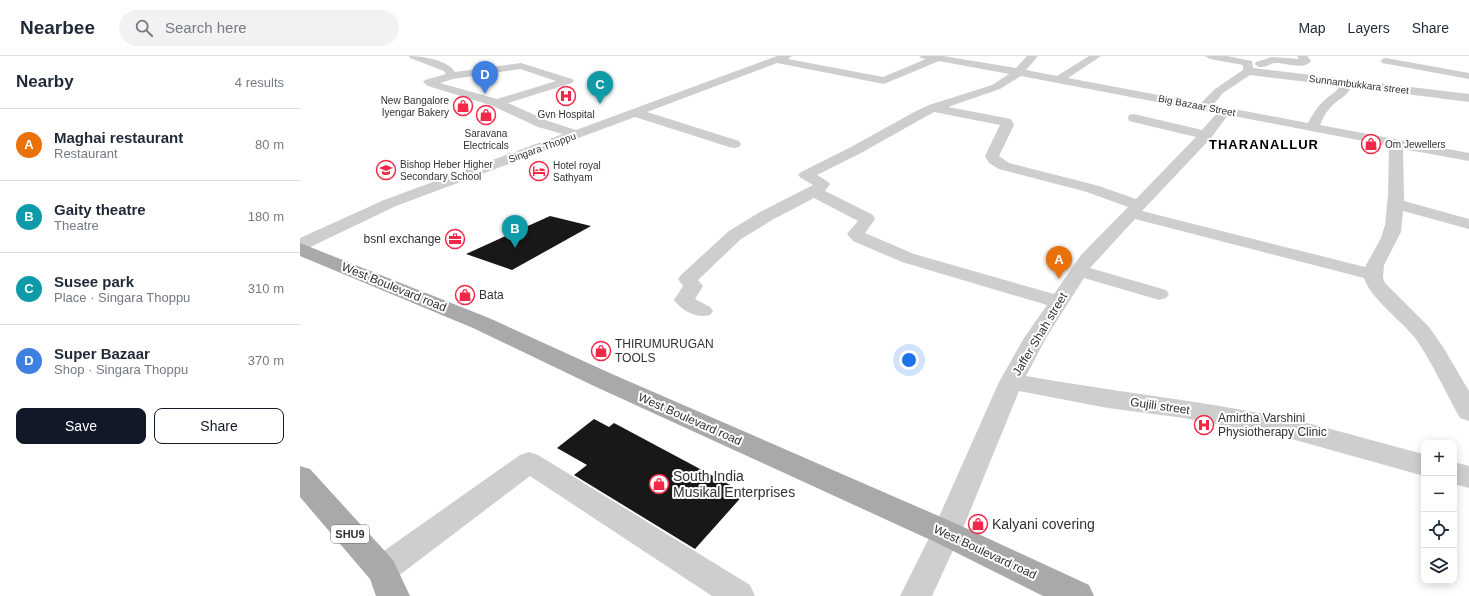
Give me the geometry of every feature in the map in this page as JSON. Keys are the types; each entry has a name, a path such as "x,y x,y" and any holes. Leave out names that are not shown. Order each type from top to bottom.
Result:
{"main road":[{"name":"West Boulevard road","path":"300,249 481,323 603,380 946,534 1077,596"},
{"name":"SHU9","path":"300,476 387,583"}],"street":[{"path":"414,56 450,73 522,66 568,81 497,103"},
{"name":"Big Bazaar Street","path":"924,56 1059,79 1469,157"},
{"path":"703,311 688,304 684,300 693,286 688,279 735,235 766,216 814,192 822,186 806,175 808,173 856,150 933,108 996,87 1019,72 1033,56"},
{"path":"1059,79 1096,56"},
{"path":"1210,56 1248,67 1265,64 1272,60 1306,61 1302,56"},
{"path":"781,58 884,81 938,58"},
{"name":"Singara Thoppu","path":"300,246 390,203 781,58"},
{"path":"1381,79 1385,59 1469,76"},
{"path":"464,64 450,73 429,82 497,103 543,124 576,134"},
{"path":"1204,107 1219,91 1248,67"},
{"name":"Sunnambukkara street","path":"1248,67 1347,82 1381,79 1469,98"},
{"path":"1313,127 1322,110 1330,101 1342,93 1347,82"},
{"path":"933,108 1006,122 1007,125 992,156 994,160 1004,166 1092,189 1135,209 1372,274"},
{"name":"Jaffer Shah street","path":"916,596 946,534 1011,382 1035,338 1087,259 1206,135 1226,110"},
{"path":"634,112 734,144"},
{"path":"1134,118 1206,135"},
{"path":"1397,143 1394,153 1396,172 1392,231 1389,243 1375,264 1372,274 1376,284 1421,332 1432,347 1467,404"},
{"path":"814,192 867,219 856,234 859,237 908,258 1059,302"},
{"path":"1395,204 1469,224"},
{"path":"1079,271 1159,294"},
{"name":"Gujili street","path":"1011,382 1108,399 1184,409 1281,427 1421,464"},
{"path":"387,583 529,462 740,596"},
{"path":"1457,474 1469,477"}],"building":[{"path":"550,216 591,226 512,270 466,254"},
{"name":"South India Musikal Enterprises","path":"594,419 609,427 614,423 745,493 695,549 574,475 587,465 557,448"}],"place":[{"name":"Super Bazaar","path":"485,94"},
{"name":"Gvn Hospital","path":"566,96"},
{"name":"Susee park","path":"600,104"},
{"name":"New Bangalore Iyengar Bakery","path":"463,106"},
{"name":"Saravana Electricals","path":"486,115"},
{"name":"Om Jewellers","path":"1371,144"},
{"name":"Bishop Heber Higher Secondary School","path":"386,170"},
{"name":"Hotel royal Sathyam","path":"539,171"},
{"name":"bsnl exchange","path":"455,239"},
{"name":"Gaity theatre","path":"515,248"},
{"name":"Maghai restaurant","path":"1059,279"},
{"name":"Bata","path":"465,295"},
{"name":"THIRUMURUGAN TOOLS","path":"601,351"},
{"name":"Amirtha Varshini Physiotherapy Clinic","path":"1204,425"},
{"name":"South India Musikal Enterprises","path":"659,484"},
{"name":"Kalyani covering","path":"978,524"}],"district":[{"name":"THARANALLUR","path":"1264,144"}]}
